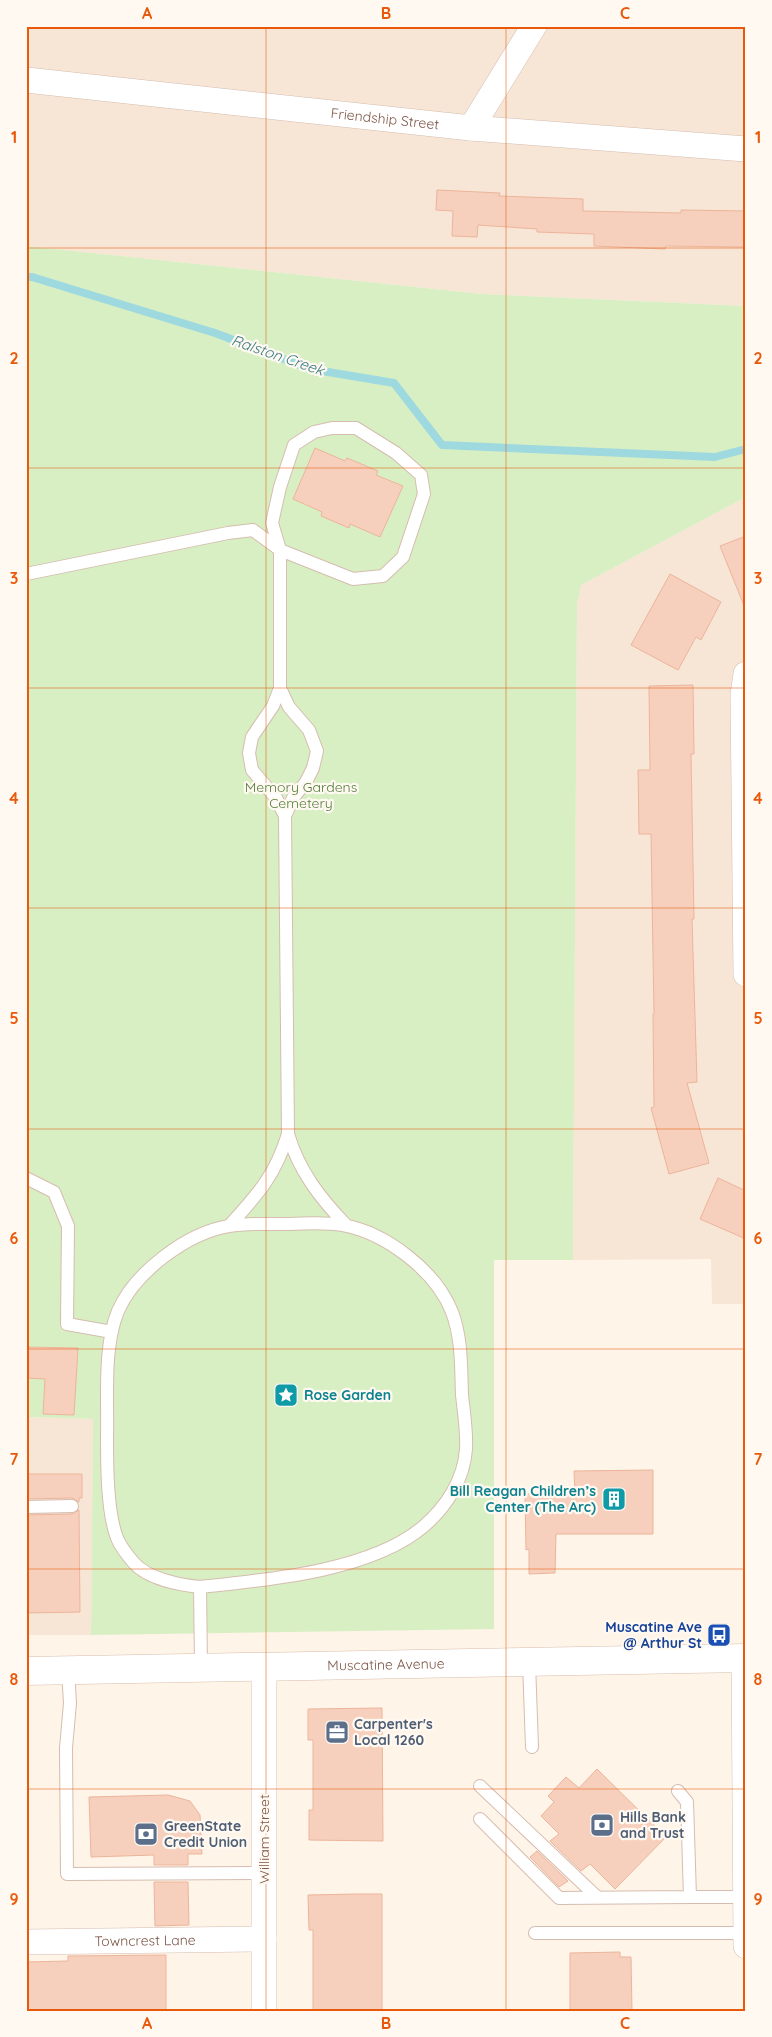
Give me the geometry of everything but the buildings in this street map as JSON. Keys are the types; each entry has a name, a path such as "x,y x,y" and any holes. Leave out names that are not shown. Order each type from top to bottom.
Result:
{"main road":[{"name":"Muscatine Avenue","path":"26,1671 745,1658"}],"street":[{"path":"470,128 534,26"},
{"name":"Friendship Street","path":"26,80 470,128 746,149"},
{"path":"746,674 743,695 746,974"},
{"path":"745,1658 746,1946"},
{"name":"William Street","path":"264,1667 264,2011"},
{"name":"Towncrest Lane","path":"26,1942 264,1939"}],"lane":[{"path":"26,574 228,533 253,530 280,550 353,579 383,576 403,557 424,494 420,475 396,452 356,428 332,428 314,432 294,445 280,487 272,523 280,550 280,688 273,706 252,737 249,753 252,770 276,798 285,816"},
{"path":"280,688 289,707 308,730 317,751 313,768 306,782 293,798 285,816 288,1134 294,1154 305,1175 324,1202 346,1225"},
{"path":"229,1226 271,1177 280,1159 288,1134"},
{"path":"26,1178 54,1192 68,1226 67,1324 112,1332"},
{"path":"325,1223 346,1225 396,1247 424,1269 444,1295 452,1314 459,1340 466,1450 462,1471 448,1502 422,1528 389,1548 358,1561 316,1571 200,1587 181,1585 162,1579 136,1566 118,1541 112,1521 107,1456 108,1362 112,1332 118,1311 130,1291 159,1261 200,1234 229,1226 325,1223"},
{"path":"26,1507 72,1506"},
{"path":"200,1587 201,1667"},
{"path":"530,1663 532,1747"},
{"path":"68,1670 70,1703 66,1748 67,1874 264,1873"},
{"path":"480,1786 597,1897"},
{"path":"678,1791 687,1802 690,1897"},
{"path":"480,1819 559,1898 746,1897"},
{"path":"535,1933 746,1933"}],"shaded area":[{"path":"26,26 746,26 746,306 482,294 26,246"},
{"path":"746,497 746,1304 712,1304 711,1259 573,1260 577,587"},
{"path":"26,1417 93,1419 91,1635 26,1635"}],"green space":[{"name":"Memory Gardens Cemetery","path":"26,246 482,294 746,306 746,497 581,585 577,604 573,1260 494,1260 494,1629 91,1635 93,1419 26,1417"}],"waterway":[{"name":"Ralston Creek","path":"26,277 32,277 215,333 310,369 394,383 442,445 715,457 746,449"}],"place":[{"name":"Rose Garden","path":"286,1395"},
{"name":"Bill Reagan Children’s Center (The Arc)","path":"614,1499"},
{"name":"Muscatine Ave @ Arthur St","path":"719,1635"},
{"name":"Carpenter's Local 1260","path":"337,1732"},
{"name":"Hills Bank and Trust","path":"602,1825"},
{"name":"GreenState Credit Union","path":"146,1834"}]}
